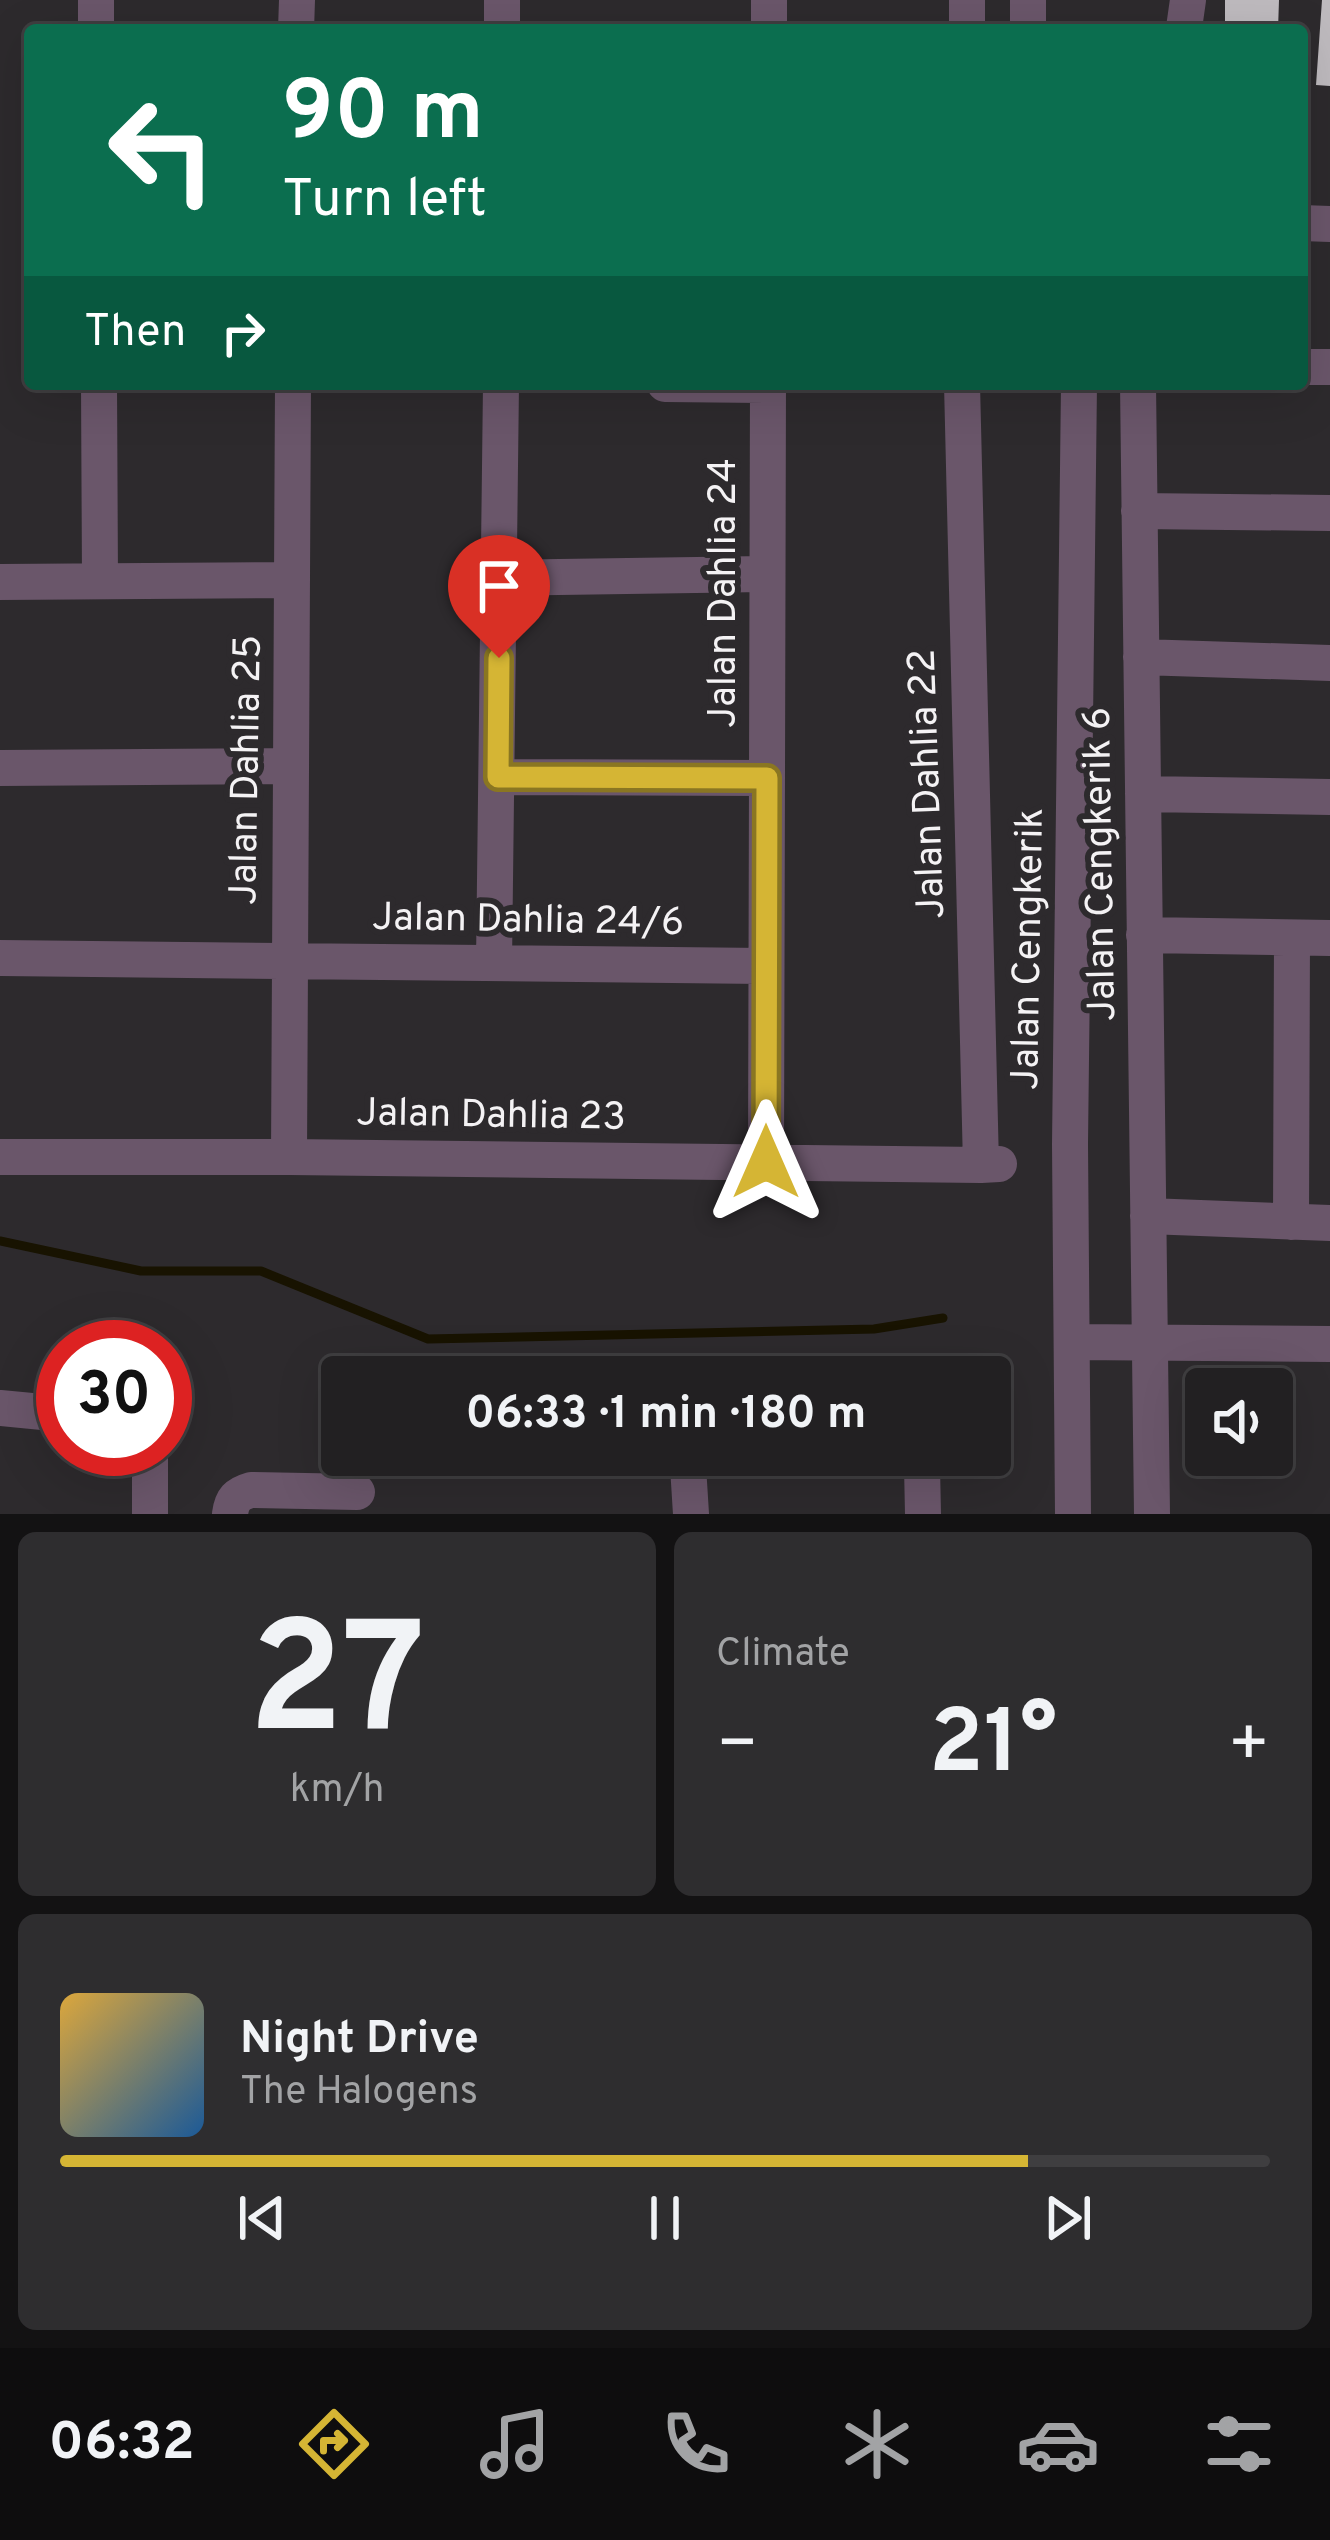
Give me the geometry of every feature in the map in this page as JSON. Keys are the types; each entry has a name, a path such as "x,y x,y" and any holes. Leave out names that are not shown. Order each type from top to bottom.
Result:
{"street":[{"path":"99,390 100,581"},
{"name":"Jalan Dahlia 25","path":"289,1157 293,390"},
{"path":"494,963 500,390"},
{"name":"Jalan Dahlia 24","path":"766,1162 768,390"},
{"name":"Jalan Dahlia 22","path":"962,390 990,1164"},
{"name":"Jalan Cengkerik","path":"1073,1514 1070,1144 1079,390"},
{"name":"Jalan Cengkerik 6","path":"1138,390 1151,1514"},
{"path":"1139,511 1330,513"},
{"path":"500,578 767,574"},
{"path":"0,582 292,580"},
{"path":"1141,657 1330,663"},
{"path":"0,768 290,766"},
{"path":"498,777 767,778"},
{"path":"1143,794 1330,796"},
{"path":"1144,935 1330,938"},
{"path":"1291,1222 1292,938"},
{"name":"Jalan Dahlia 24/6","path":"0,958 766,966"},
{"name":"Jalan Dahlia 23","path":"0,1157 990,1164"},
{"path":"1148,1216 1330,1223"},
{"path":"1073,1342 1330,1344"},
{"path":"0,1408 36,1411"},
{"path":"150,1476 150,1514"},
{"path":"689,1476 691,1514"},
{"path":"922,1476 923,1514"},
{"path":"230,1514 232,1501 251,1490 357,1492"}],"building":[{"path":"1225,0 1279,0 1278,24 1225,24"},
{"path":"1322,0 1330,0 1330,86 1316,85"}],"waterway":[{"path":"0,1241 141,1271 261,1271 428,1339 874,1329 943,1318"}],"route":[{"path":"499,658 498,777 767,778 766,1162"}]}
